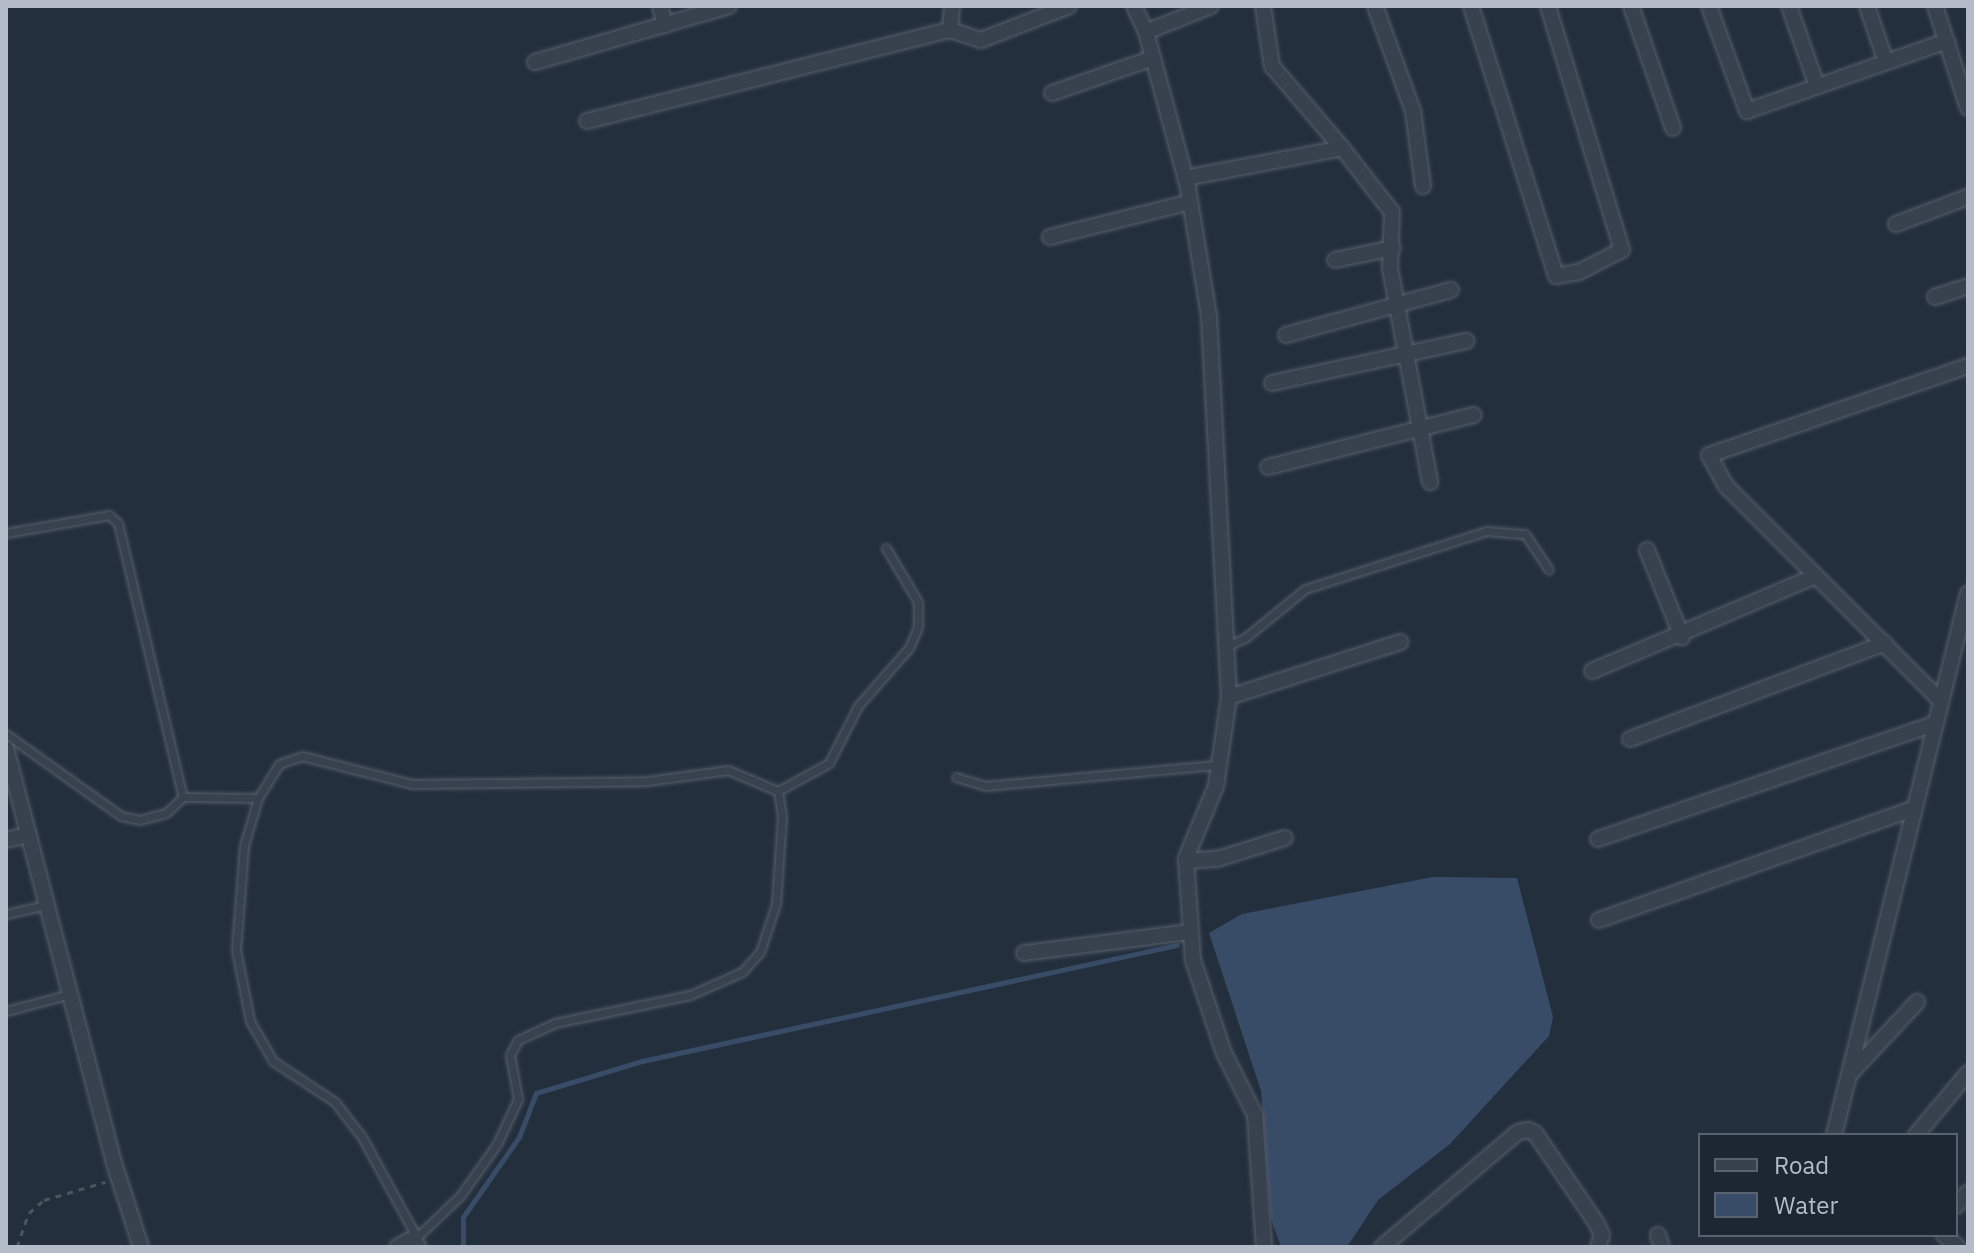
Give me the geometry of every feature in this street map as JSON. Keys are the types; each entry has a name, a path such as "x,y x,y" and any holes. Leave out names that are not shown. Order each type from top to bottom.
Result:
{"street":[{"path":"660,6 665,25"},
{"path":"535,62 729,6"},
{"path":"950,30 952,6"},
{"path":"587,121 950,30 981,40 1069,6"},
{"path":"1134,6 1146,32 1185,178 1209,316 1218,420 1229,697 1216,786 1186,861 1193,960 1224,1053 1255,1115 1264,1247"},
{"path":"1146,32 1211,6"},
{"path":"1263,6 1272,66 1392,212 1390,268 1430,482"},
{"path":"1375,6 1413,111 1423,186"},
{"path":"1471,6 1556,276 1579,272 1622,250 1548,6"},
{"path":"1631,6 1673,128"},
{"path":"1709,6 1747,111 1947,41"},
{"path":"1789,6 1817,86"},
{"path":"1867,6 1886,62"},
{"path":"1935,6 1968,108"},
{"path":"1052,93 1153,58"},
{"path":"1185,178 1342,148"},
{"path":"1896,224 1968,197"},
{"path":"1050,237 1190,202"},
{"path":"1335,260 1393,248"},
{"path":"1935,297 1968,286"},
{"path":"1286,335 1451,290"},
{"path":"1272,383 1467,341"},
{"path":"1941,701 1726,486 1709,455 1968,366"},
{"path":"1268,467 1421,433 1474,415"},
{"path":"1647,550 1682,637"},
{"path":"1592,671 1682,637 1816,576"},
{"path":"1834,1133 1968,593"},
{"path":"1229,697 1400,642"},
{"path":"1630,739 1885,643"},
{"path":"1598,839 1936,723"},
{"path":"6,748 119,1178 141,1247"},
{"path":"1599,920 1915,808"},
{"path":"6,840 28,835"},
{"path":"1186,861 1217,859 1285,838"},
{"path":"1024,953 1191,932"},
{"path":"1849,1075 1917,1002"},
{"path":"1918,1133 1968,1073"},
{"path":"1382,1247 1518,1132 1528,1130 1535,1133 1597,1224 1602,1235 1598,1247"},
{"path":"397,1247 419,1242"}],"lane":[{"path":"6,533 109,515 118,523 183,797"},
{"path":"1225,646 1245,638 1305,589 1487,531 1504,529 1525,534 1549,570"},
{"path":"778,791 829,763 858,706 909,648 918,627 918,602 886,548"},
{"path":"6,734 121,816 140,820 166,813 183,797 258,798"},
{"path":"302,756 412,784 647,781 728,770 778,791 782,816 776,904 760,952 742,972 690,995 555,1023 518,1040 510,1055 518,1099 497,1144 460,1196 419,1242 362,1137 335,1102 273,1061 250,1021 236,950 244,846 258,798 279,764 302,756"},
{"path":"956,777 985,786 1218,765"},
{"path":"6,914 46,905"},
{"path":"6,1011 70,994"}],"path":[{"path":"17,1247 29,1213 44,1200 119,1178"}],"water":[{"path":"1433,877 1517,878 1553,1017 1549,1036 1450,1144 1378,1200 1347,1247 1281,1247 1271,1219 1261,1091 1209,933 1242,914"}],"waterway":[{"path":"463,1247 463,1217 519,1137 536,1093 642,1061 1177,945"}]}
